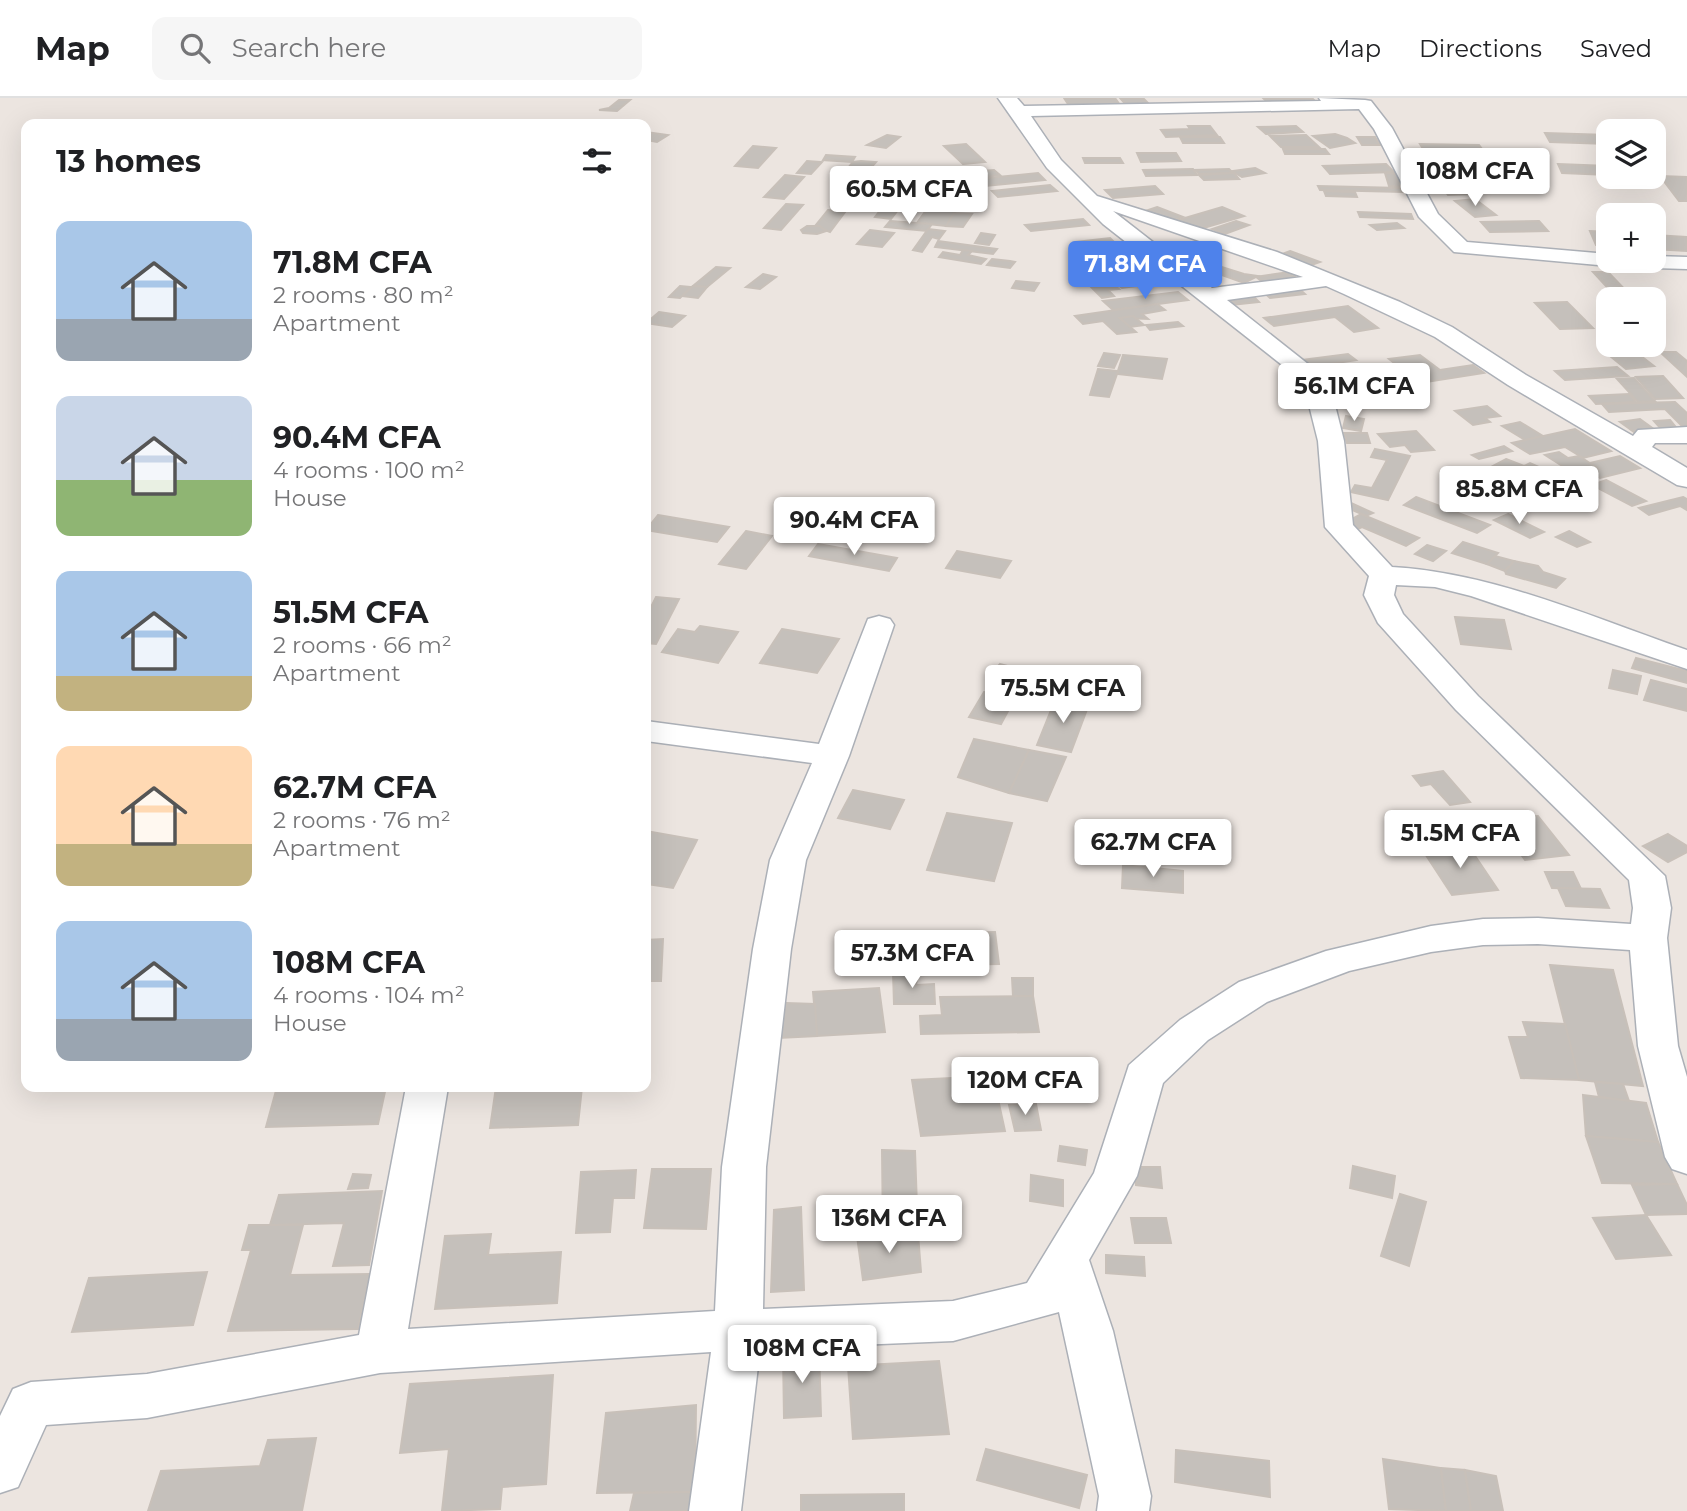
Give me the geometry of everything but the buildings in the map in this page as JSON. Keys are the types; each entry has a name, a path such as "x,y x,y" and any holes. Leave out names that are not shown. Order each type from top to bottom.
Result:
{"street":[{"path":"1328,98 1364,102 1383,128 1429,217 1461,248 1596,259"},
{"path":"1013,104 1364,102"},
{"path":"1013,104 1054,164 1110,220 1301,368 1322,405 1331,440 1339,527 1384,575 1435,578 1481,589 1687,660"},
{"path":"1090,198 1167,222 1327,281 1432,326 1687,479"},
{"path":"1666,262 1687,263"},
{"path":"1210,295 1327,281"},
{"path":"1637,450 1647,435 1687,435"},
{"path":"1384,575 1379,595 1389,617 1467,703 1647,876 1652,908 1648,938 1658,1046 1687,1157"},
{"path":"715,1511 738,1331 744,1167 772,949 788,860 832,755 879,625"},
{"path":"651,732 832,755"},
{"path":"0,1470 31,1404 147,1396 380,1352 953,1321 1042,1299 1115,1176 1144,1076 1194,1030 1253,992 1340,960 1431,939 1483,932 1538,931 1648,938"},
{"path":"380,1352 426,1092"},
{"path":"1066,1259 1089,1331 1125,1496 1123,1511"}]}
